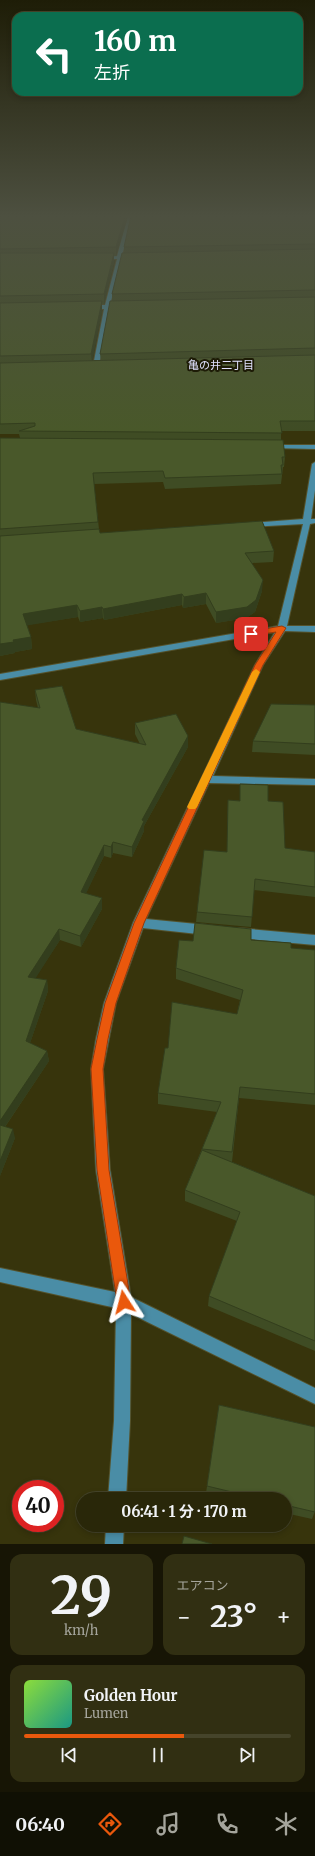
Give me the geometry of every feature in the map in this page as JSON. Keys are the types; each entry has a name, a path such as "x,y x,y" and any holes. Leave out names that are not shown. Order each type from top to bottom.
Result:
{"street":[{"path":"96,366 112,288"},
{"path":"84,307 130,306"},
{"path":"89,366 104,366"},
{"path":"260,446 315,447"},
{"path":"117,1492 122,1421 124,1302 103,1170 97,1069 110,1003 139,923 259,665 282,628 311,521 315,464"},
{"path":"244,526 311,521"},
{"path":"0,677 282,628 315,629"},
{"path":"205,779 315,782"},
{"path":"139,923 216,930"},
{"path":"231,932 315,940"},
{"path":"0,1275 124,1302 315,1396"},
{"path":"114,1544 115,1532"}],"building":[{"path":"0,288 105,288 104,294 0,296"},
{"path":"113,288 315,288 315,290 112,294"},
{"path":"315,297 315,348 100,354 110,301"},
{"path":"102,301 91,354 0,356 0,303"},
{"path":"315,355 315,421 280,421 282,433 19,431 35,426 35,423 0,424 0,363"},
{"path":"0,438 283,440 285,457 282,457 282,474 165,478 163,471 93,473 98,522 0,529"},
{"path":"262,521 274,551 245,553 263,580 256,600 247,607 216,612 206,593 184,597 182,594 103,609 102,607 80,611 77,605 23,614 31,637 0,644 0,536 99,529 100,533"},
{"path":"62,686 76,729 146,745 135,723 176,714 188,736 142,820 144,821 132,847 113,842 111,847 104,845 81,892 102,898 80,936 59,929 28,977 47,980 26,1041 47,1051 0,1121 0,702 40,708 35,690"},
{"path":"271,704 315,705 315,744 253,741"},
{"path":"240,784 268,785 268,801 283,802 285,848 315,852 315,887 255,879 252,917 197,912 204,850 227,852 228,800 240,801"},
{"path":"195,923 251,929 251,940 291,943 291,948 315,950 315,1094 240,1087 232,1152 202,1149 221,1102 158,1093 165,1048 168,1048 172,1002 237,1014 243,990 176,968 179,940 193,941"},
{"path":"0,1125 13,1129 0,1161"},
{"path":"202,1150 315,1196 315,1341 209,1296 240,1212 185,1190"},
{"path":"219,1405 315,1427 315,1512 292,1507 292,1492 232,1492 207,1486"},
{"path":"184,1536 212,1544 182,1544"}],"slow traffic":[{"path":"192,807 256,672"}],"district":[{"name":"亀の井二丁目","path":"221,365"}],"route":[{"path":"124,1302 103,1170 97,1069 102,1039 110,1003 139,923 259,665 282,628 251,634"}]}
